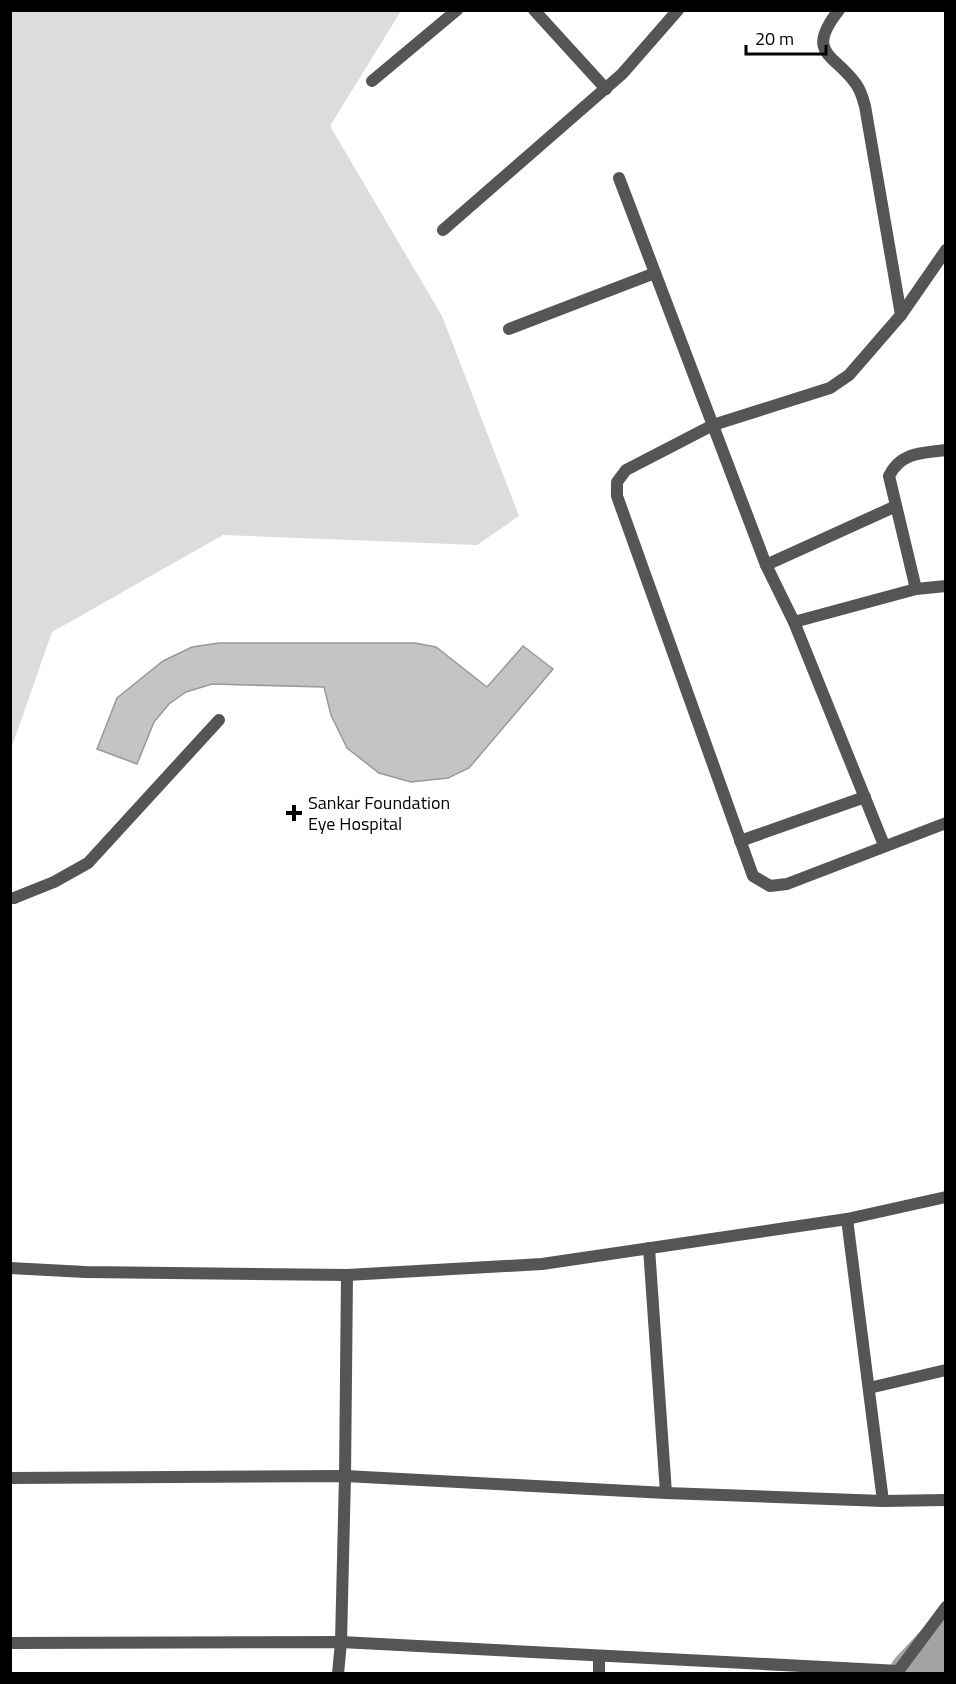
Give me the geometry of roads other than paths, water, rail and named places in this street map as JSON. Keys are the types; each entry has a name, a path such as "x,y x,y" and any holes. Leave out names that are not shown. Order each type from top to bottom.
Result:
{"street":[{"path":"372,81 456,10"},
{"path":"534,10 606,89"},
{"path":"443,230 606,89 678,10"},
{"path":"839,10 829,23 823,37 825,50 833,62 855,83 865,106 901,315"},
{"path":"619,178 766,565 794,622 885,845"},
{"path":"945,250 901,315 849,375 830,388 713,425 626,470 617,482 617,496 753,876 770,886 788,884 945,823"},
{"path":"509,329 655,273"},
{"path":"916,589 890,476 895,465 911,455 945,450"},
{"path":"766,565 896,506"},
{"path":"794,622 916,589 945,586"},
{"path":"12,898 54,882 88,863 219,720"},
{"path":"740,840 865,797"},
{"path":"10,1268 85,1272 347,1275 542,1264 847,1219 945,1197"},
{"path":"847,1219 883,1501"},
{"path":"649,1248 666,1493"},
{"path":"338,1674 341,1642 345,1476 347,1275"},
{"path":"869,1388 945,1370"},
{"path":"10,1478 345,1476 666,1493 883,1501 945,1500"},
{"path":"10,1643 341,1642 898,1672 945,1607"},
{"path":"599,1656 599,1674"}],"waterway":[{"path":"913,1674 946,1639"}],"place":[{"name":"Sankar Foundation Eye Hospital","path":"294,813"}]}
